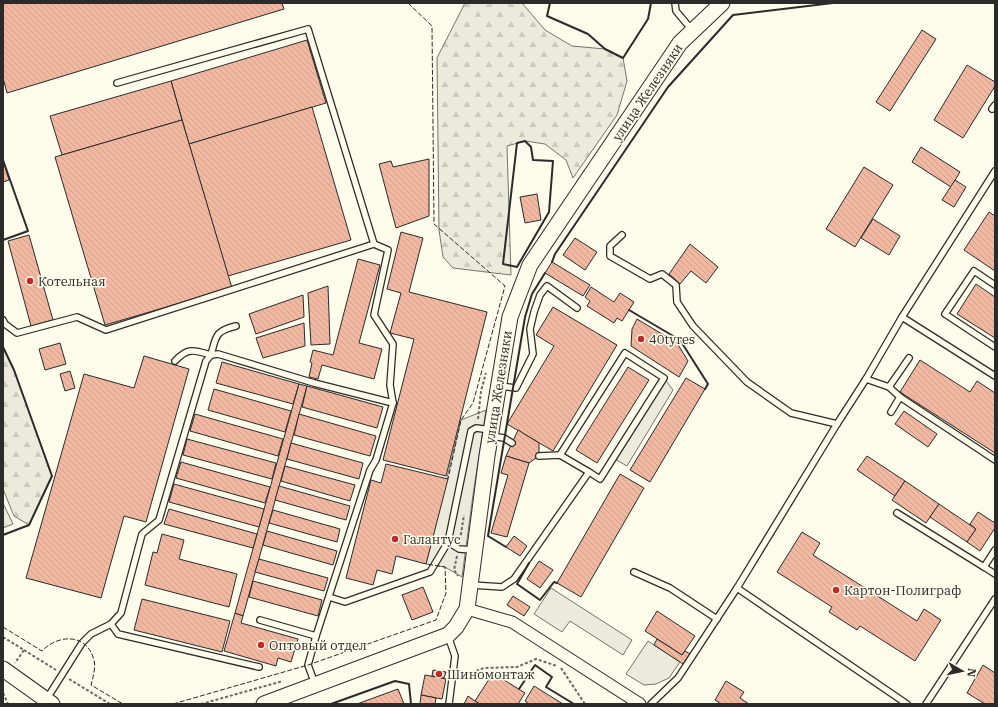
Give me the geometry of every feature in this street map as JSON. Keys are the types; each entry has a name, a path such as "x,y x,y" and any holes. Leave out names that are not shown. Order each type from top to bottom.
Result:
{"street":[{"name":"улица Железняки","path":"448,635 456,627 467,608 472,585 475,550 491,433 510,317 530,265 680,43 722,3"},
{"path":"467,608 512,622 640,704"},
{"path":"264,704 448,635"},
{"path":"5,671 30,698 49,702"}],"lane":[{"path":"675,3 676,11 692,30"},
{"path":"117,83 308,29 374,244"},
{"path":"651,704 678,678 717,619 866,379 902,317 995,171"},
{"path":"622,235 610,246 610,256 650,278 662,274 676,285 677,302 694,326 747,382 791,413 837,424"},
{"path":"3,320 5,324 17,333 77,317 106,330 374,244 388,250 374,315 393,344 390,385 393,403 376,460 370,470 316,636 308,665 315,685"},
{"path":"995,285 974,271 945,314 995,347"},
{"path":"499,386 516,388 533,354 530,329 540,295 547,286 577,308"},
{"path":"902,317 995,376"},
{"path":"211,356 216,335 222,329 236,326"},
{"path":"175,361 182,353 194,350 211,356"},
{"path":"539,456 560,455 600,479 664,378 625,353 560,455"},
{"path":"49,702 82,643 91,634 111,624 121,613 142,534 158,520 206,361 211,356 218,354 314,383 393,403"},
{"path":"889,388 908,358"},
{"path":"866,379 889,388 900,397 995,460"},
{"path":"891,412 900,397"},
{"path":"329,597 345,602 430,572 448,542 471,431 476,428 504,438 512,443"},
{"path":"472,585 502,588 514,579 589,472"},
{"path":"897,513 995,574"},
{"path":"448,542 459,549 475,550"},
{"path":"984,567 995,550"},
{"path":"634,572 670,588 717,619"},
{"path":"737,588 907,704"},
{"path":"926,704 995,599"},
{"path":"260,620 316,636"},
{"path":"111,624 118,634 259,667"},
{"path":"448,635 455,656 449,704"}],"path":[{"path":"3,637 24,650 5,671"},
{"path":"453,679 484,668 516,668 536,660 560,666 585,704"},
{"path":"3,693 8,704"}],"green space":[{"path":"465,3 522,3 545,30 572,46 605,49 623,58 627,81 617,115 573,178 566,160 545,144 525,141 507,146 511,275 453,268 443,257 439,230 437,58"},
{"path":"3,348 14,370 52,476 29,525 14,516 3,489"},
{"path":"3,503 13,524 3,528"}],"shaded area":[{"path":"664,378 673,390 627,466 613,458"},
{"path":"486,410 462,577 445,567 426,564 461,420"},
{"path":"551,588 632,640 623,655 570,621 562,632 534,614"},
{"path":"648,641 680,662 669,678 656,684 644,685 626,674"}],"building":[{"path":"3,3 282,3 284,9 7,93 3,78"},
{"path":"922,30 936,39 890,111 876,102"},
{"path":"307,40 326,103 189,144 171,81"},
{"path":"967,65 995,82 995,86 963,138 934,120"},
{"path":"171,81 182,120 62,155 50,116"},
{"path":"312,107 351,240 228,276 189,144"},
{"path":"182,120 232,288 105,325 55,157"},
{"path":"921,147 960,172 951,187 912,162"},
{"path":"429,159 429,216 396,228 379,164 391,161 393,167"},
{"path":"4,163 9,180 3,182 3,164"},
{"path":"864,167 893,185 855,247 826,229"},
{"path":"955,180 966,187 954,207 942,200"},
{"path":"537,194 541,220 525,223 520,197"},
{"path":"989,212 995,216 995,271 964,250"},
{"path":"873,219 900,236 889,255 861,238"},
{"path":"401,232 423,238 409,292 487,312 446,476 383,460 414,339 390,333 401,293 387,289"},
{"name":"Котельная","path":"29,235 53,320 31,326 8,241"},
{"path":"575,238 597,252 585,270 563,255"},
{"path":"690,244 718,267 706,283 691,271 680,284 669,274"},
{"path":"358,259 380,265 359,343 382,349 374,379 322,365 318,379 309,377 312,363 310,362 313,350 333,355"},
{"path":"552,262 590,285 583,296 545,273"},
{"path":"976,284 995,297 995,338 957,314"},
{"path":"328,286 330,344 311,345 308,293"},
{"path":"591,287 614,302 620,293 634,302 622,321 617,318 614,323 587,306 590,301 585,297"},
{"path":"303,295 304,317 256,334 249,314"},
{"path":"553,307 617,345 553,451 507,424 554,346 536,335"},
{"path":"637,319 677,343 688,361 679,377 631,346 632,329"},
{"path":"304,323 305,346 263,358 256,338"},
{"path":"60,343 66,364 45,370 39,349"},
{"path":"144,356 189,369 146,522 124,516 101,598 26,578 84,374 134,388"},
{"path":"920,360 970,392 977,381 995,393 995,453 900,392"},
{"path":"222,362 299,384 293,404 216,383"},
{"path":"628,367 649,380 597,463 576,450"},
{"path":"70,371 75,388 65,391 60,374"},
{"path":"686,378 705,389 650,482 630,470"},
{"path":"299,384 307,386 243,616 235,613"},
{"path":"307,386 383,407 377,428 302,407"},
{"path":"214,389 291,411 285,432 208,410"},
{"path":"904,411 937,434 928,447 895,424"},
{"path":"195,414 283,439 278,456 190,431"},
{"path":"299,414 376,436 370,456 294,435"},
{"path":"518,430 539,443 539,456 529,463 506,456"},
{"path":"187,439 276,463 272,479 183,455"},
{"path":"291,443 363,463 359,479 287,459"},
{"path":"506,456 529,463 507,537 491,533 508,475 501,473"},
{"path":"867,456 905,481 895,496 857,470"},
{"path":"181,462 270,487 265,503 176,478"},
{"name":"Галантус","path":"386,464 448,479 426,564 396,556 392,574 377,570 373,585 346,578 371,480 381,483"},
{"path":"285,466 355,485 350,501 281,481"},
{"path":"620,474 644,488 581,597 557,583"},
{"path":"905,481 939,504 926,523 892,500"},
{"path":"174,484 264,509 259,527 169,502"},
{"path":"279,486 350,506 346,520 275,500"},
{"path":"939,504 976,529 967,542 930,517"},
{"path":"169,509 257,534 253,548 164,524"},
{"path":"273,510 340,529 337,542 269,523"},
{"path":"978,512 995,523 995,528 980,551 967,542 976,529 970,524"},
{"path":"267,531 337,551 333,565 263,545"},
{"name":"Картон-Полиграф","path":"802,532 820,543 813,555 917,621 924,609 941,620 915,661 860,626 857,630 829,612 832,607 777,572"},
{"path":"162,534 184,540 179,559 237,574 229,607 145,585 153,552 157,553"},
{"path":"514,536 527,546 520,556 506,547"},
{"path":"259,559 328,578 324,591 255,572"},
{"path":"539,561 553,570 540,588 527,579"},
{"path":"253,581 322,600 318,616 249,597"},
{"path":"423,587 433,612 412,620 402,595"},
{"path":"513,596 530,607 524,616 507,605"},
{"path":"142,599 230,621 222,652 134,630"},
{"path":"657,611 695,636 682,655 645,631"},
{"name":"Оптовый отдел","path":"235,613 243,616 241,623 298,639 291,662 278,658 276,666 224,651"},
{"path":"657,639 682,655 685,651 690,654 683,664 654,645"},
{"path":"983,665 995,673 995,704 985,704 967,693"},
{"name":"Шиномонтаж","path":"433,670 446,672 444,678 432,676"},
{"path":"493,673 525,693 518,704 480,704 475,701"},
{"path":"425,675 446,679 442,699 421,695"},
{"path":"726,681 744,692 740,698 749,704 721,704 715,700"},
{"path":"534,686 563,704 529,704 525,701"},
{"path":"398,689 404,704 357,704"},
{"path":"421,695 436,698 435,704 420,704"},
{"path":"468,696 475,701 480,704 464,704"}],"fence":[{"path":"408,3 432,26 434,224 505,286 473,403 461,420 448,479"},
{"path":"173,704 308,665 436,620 446,593 445,567 426,564"},
{"path":"3,627 42,651 56,641 64,639 79,641 90,651 95,663 91,685 123,704"}],"wall":[{"path":"550,3 547,16 588,34 605,49 623,58 648,19 651,3"},
{"path":"552,262 555,254 668,87 733,15 833,3"},
{"path":"525,141 531,147 533,160 553,161 549,212 517,267 503,264 517,143 525,141"},
{"path":"3,160 28,231 3,240"},
{"path":"506,547 488,536 525,317 532,294 545,273"},
{"path":"629,310 680,340 708,384 705,389"},
{"path":"3,347 14,370 52,476 29,525 3,535"},
{"path":"529,563 517,584 540,600 554,582 557,583"},
{"path":"519,689 535,665 552,677 546,687 574,704"},
{"path":"331,704 395,681 409,684 411,704"}],"place":[{"name":"Котельная","path":"30,281"},
{"name":"40tyres","path":"641,339"},
{"name":"Галантус","path":"395,539"},
{"name":"Картон-Полиграф","path":"836,590"},
{"name":"Оптовый отдел","path":"261,645"},
{"name":"Шиномонтаж","path":"439,674"}]}
